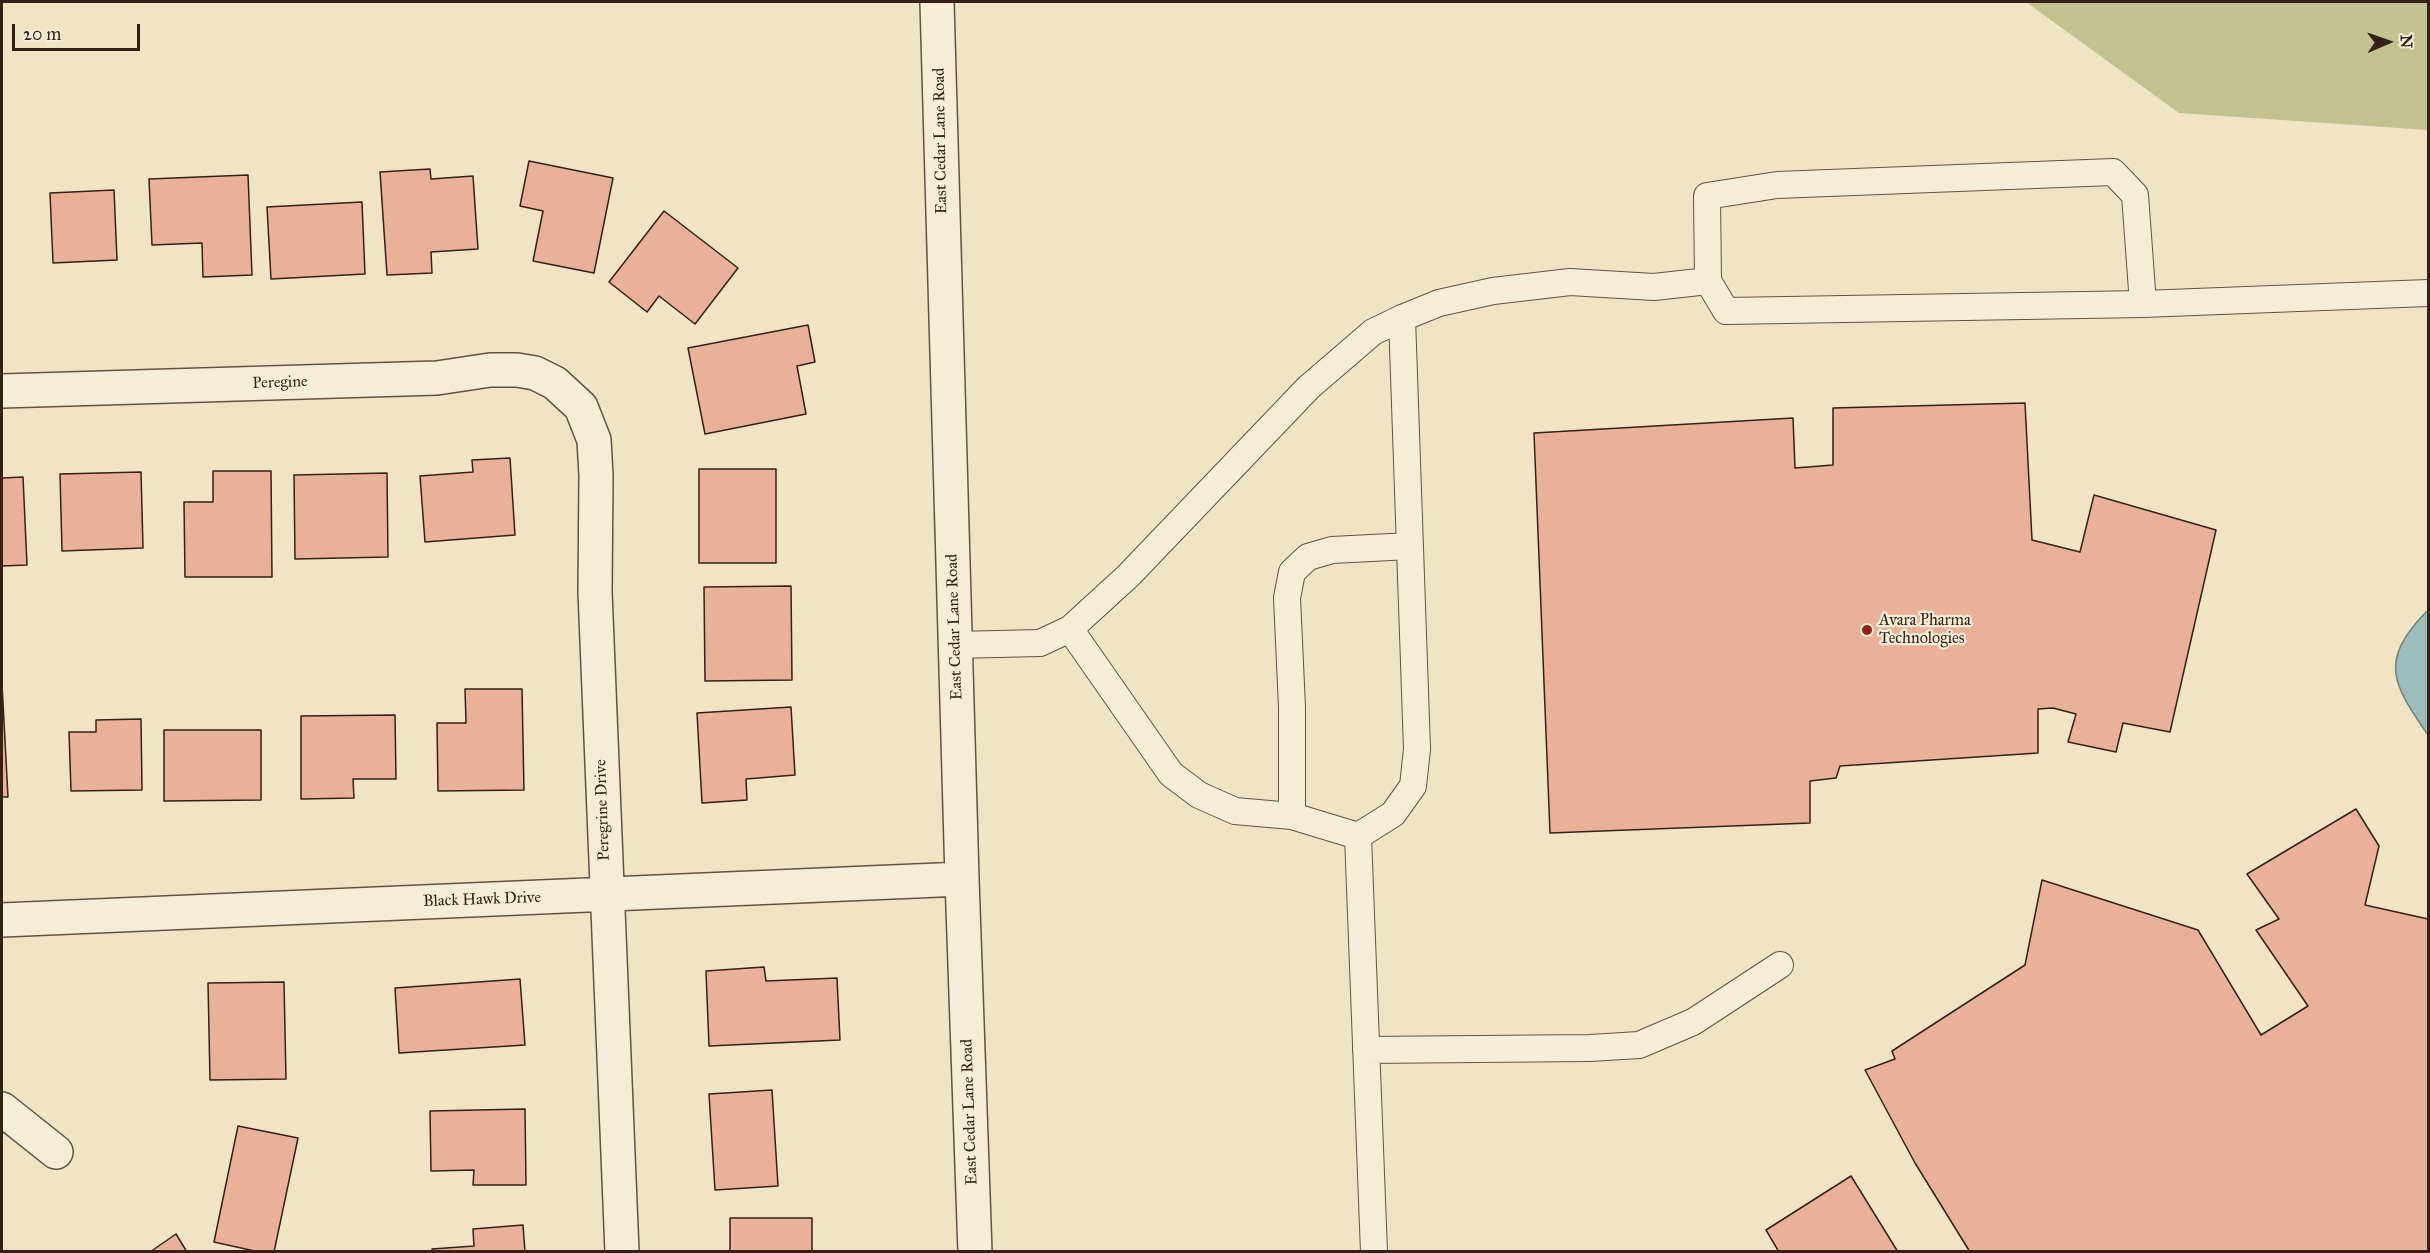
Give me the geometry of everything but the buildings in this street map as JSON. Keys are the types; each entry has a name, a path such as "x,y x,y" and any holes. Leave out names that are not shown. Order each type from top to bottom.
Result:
{"street":[{"name":"East Cedar Lane Road","path":"937,2 975,1251"},
{"name":"Peregine","path":"2,392 437,378 490,370 517,370 535,374 555,383"},
{"name":"Peregrine Drive","path":"555,383 581,407 594,440 595,591 622,1251"},
{"name":"Black Hawk Drive","path":"2,920 962,879"},
{"path":"2,1109 56,1152"}],"lane":[{"path":"2144,304 2135,195 2112,172 1777,185 1707,196 1708,281 1726,311 2144,304 2428,293"},
{"path":"955,645 1040,643 1070,629 1128,576 1309,387 1373,332 1439,303 1493,291 1570,282 1654,286 1708,281"},
{"path":"1070,629 1172,774 1198,795 1235,812 1292,816 1358,836 1393,814 1413,786 1417,749 1402,318"},
{"path":"1292,816 1292,707 1287,598 1292,572 1308,557 1332,550 1410,546"},
{"path":"1358,836 1374,1251"},
{"path":"1366,1050 1590,1048 1639,1045 1693,1022 1780,965"}],"green space":[{"path":"2026,2 2428,2 2428,130 2179,113"}],"water":[{"path":"2428,612 2428,735 2406,701 2399,687 2396,673 2396,659 2401,645"}],"place":[{"name":"Avara Pharma Technologies","path":"1867,630"}]}
